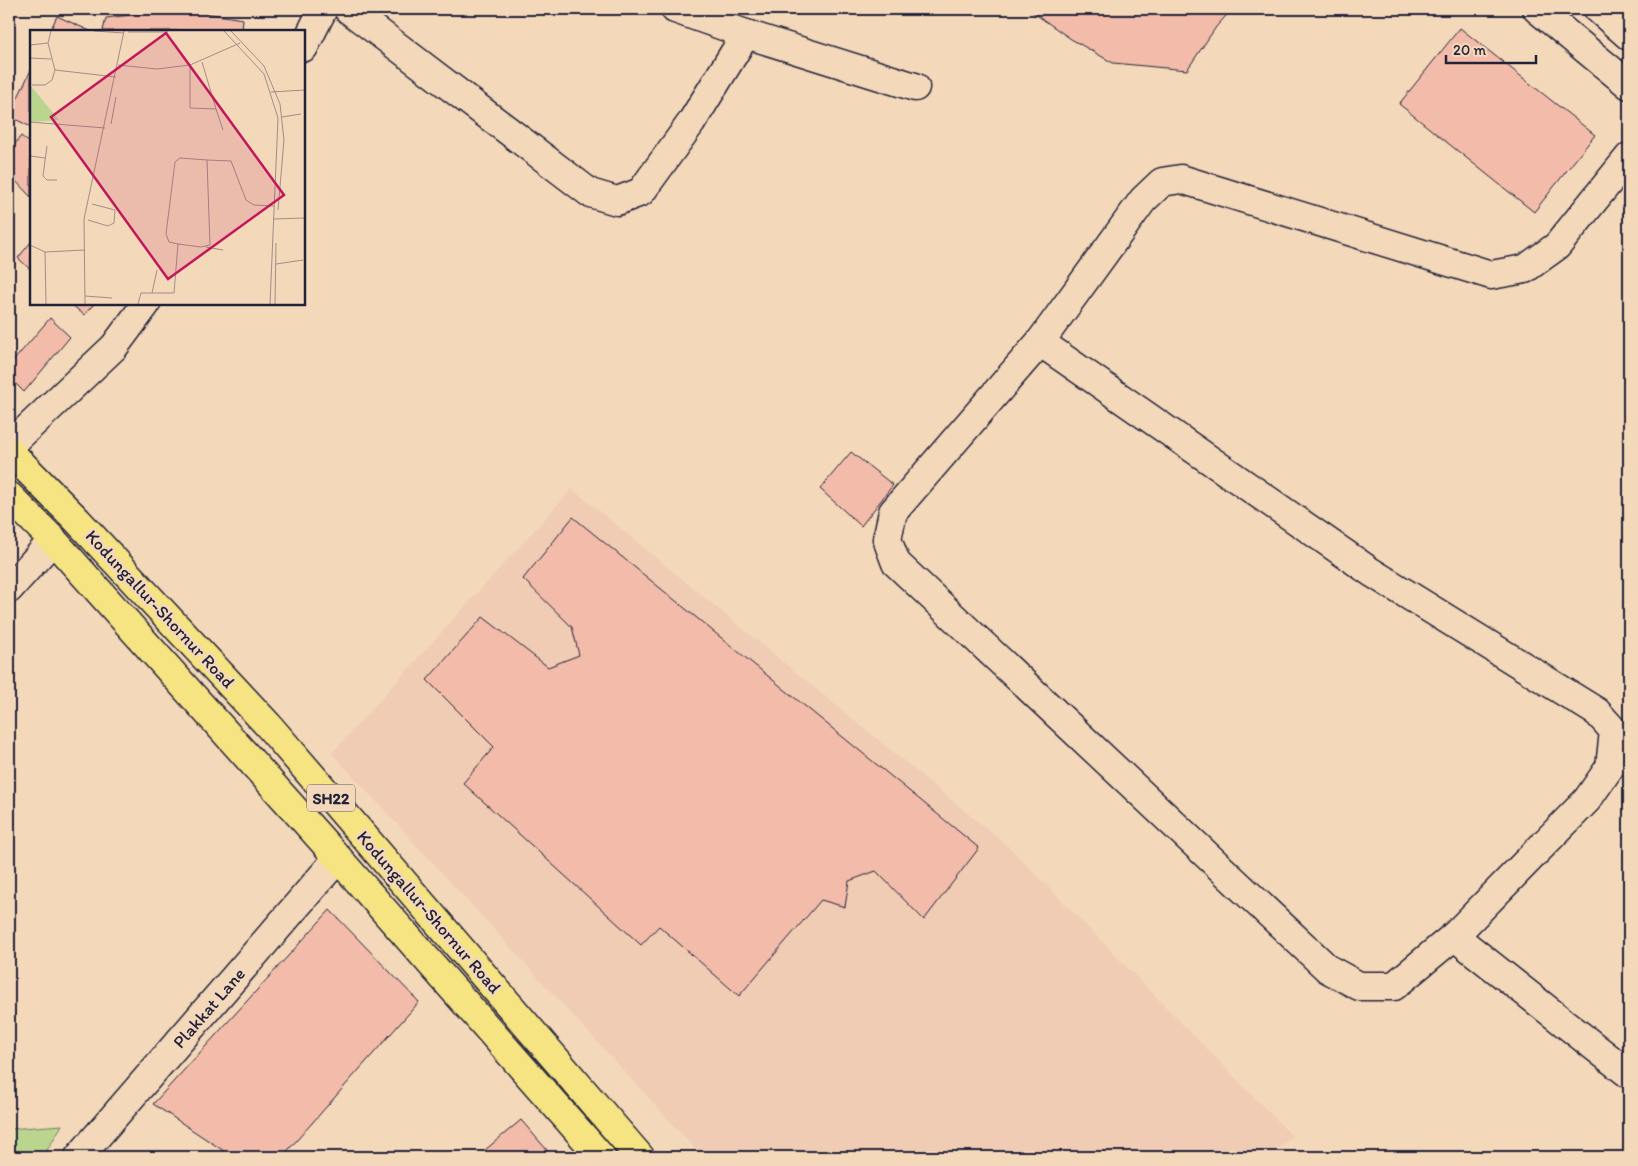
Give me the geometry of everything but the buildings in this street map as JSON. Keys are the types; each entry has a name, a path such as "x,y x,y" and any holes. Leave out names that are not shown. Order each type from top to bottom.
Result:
{"main road":[{"name":"Kodungallur-Shornur Road","path":"9,451 77,520 268,725 640,1157"},
{"name":"Kodungallur-Shornur Road","path":"9,496 53,540 338,858 601,1157"}],"street":[{"path":"305,45 323,9"},
{"path":"348,9 590,193 618,201 641,192 691,123 746,34"},
{"path":"675,9 746,34 915,87"},
{"path":"1537,9 1629,85"},
{"path":"1598,9 1629,36"},
{"path":"1040,342 1371,572 1597,712 1614,731 1620,762 1587,800 1454,936 1394,986 1359,986 1328,969 896,563 887,539 893,512 1040,342 1143,200 1162,182 1181,179 1491,275 1525,269 1557,246 1629,157"},
{"path":"9,446 114,347 145,305"},
{"path":"9,589 53,540"},
{"name":"Plakkat Lane","path":"79,1157 338,858"},
{"path":"1454,936 1629,1074"}],"shaded area":[{"path":"572,489 1011,849 1292,1136 1268,1157 703,1157 332,753"}],"green space":[{"path":"62,1125 43,1157 9,1157 9,1129"}]}
